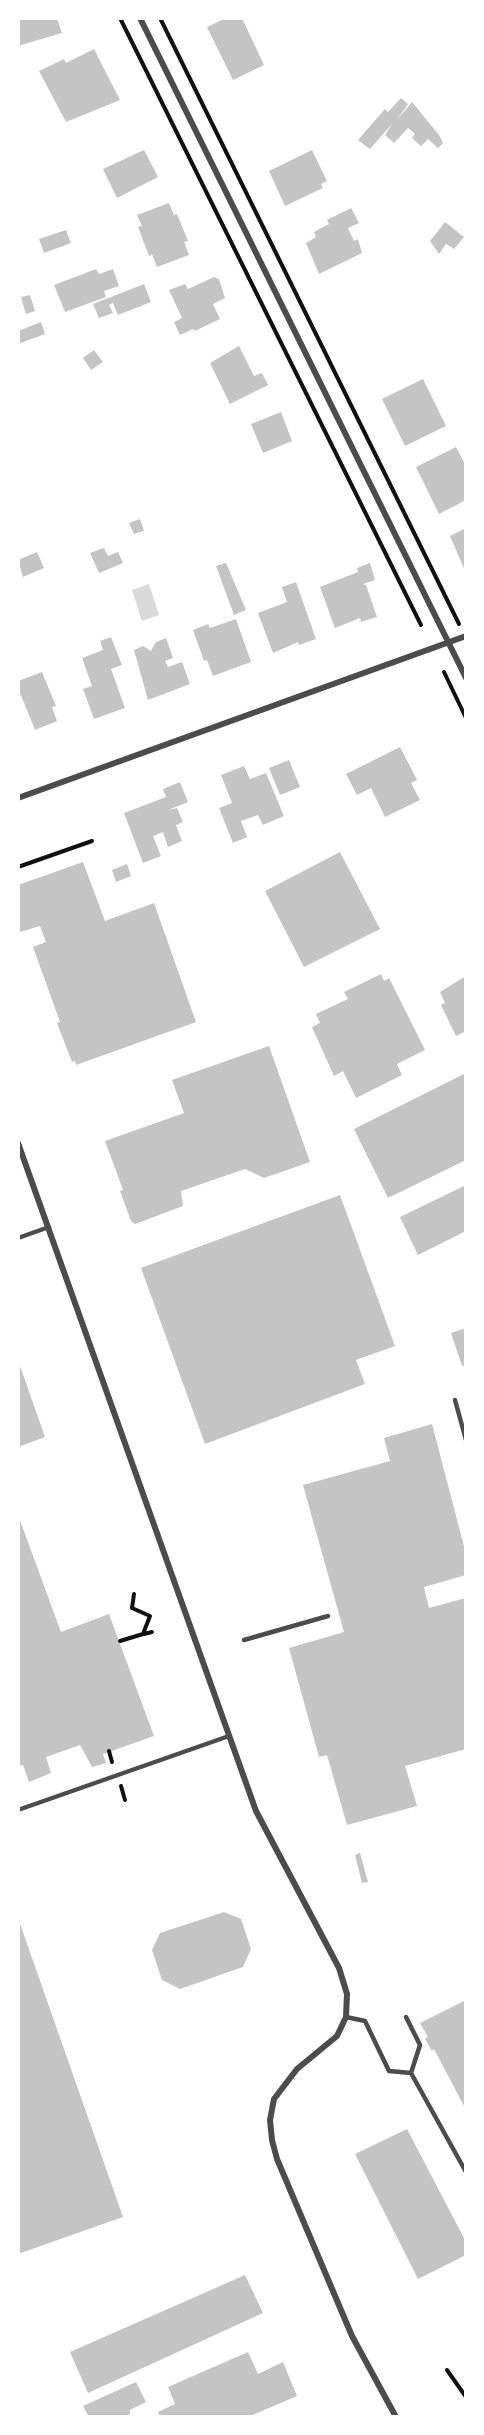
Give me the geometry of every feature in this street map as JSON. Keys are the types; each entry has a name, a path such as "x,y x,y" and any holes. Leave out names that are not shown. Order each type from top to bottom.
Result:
{"street":[{"path":"140,18 466,678"},
{"path":"18,798 466,637"},
{"path":"18,1143 256,1811 339,1968 347,1994 346,2018 337,2036 283,2084 274,2099 270,2120 272,2140 277,2159 351,2336 396,2417"}],"lane":[{"path":"18,1238 49,1227"},
{"path":"455,1400 466,1440"},
{"path":"244,1640 328,1616"},
{"path":"18,1810 229,1736"},
{"path":"406,2017 420,2046 411,2073 466,2172"},
{"path":"346,2018 365,2021 389,2071 411,2073"}],"path":[{"path":"120,18 466,718"},
{"path":"160,18 466,637"},
{"path":"18,867 92,841"},
{"path":"134,1594 132,1608 150,1616 143,1634"},
{"path":"120,1641 152,1632"},
{"path":"447,2370 466,2397"}],"shaded area":[{"path":"149,584 159,615 142,621 132,590"}],"building":[{"path":"18,18 57,18 62,33 18,46"},
{"path":"226,18 242,18 264,65 233,80 207,27"},
{"path":"94,49 120,100 66,122 39,71 64,59 66,63"},
{"path":"401,98 408,104 397,120 412,102 439,135 443,143 438,148 428,139 421,146 412,138 415,134 408,128 394,143 385,135 392,124 370,149 358,140 385,109 388,112"},
{"path":"144,150 158,177 117,198 103,169"},
{"path":"312,150 327,181 321,184 323,188 285,206 269,171"},
{"path":"169,203 174,215 177,214 188,241 184,242 189,255 157,267 152,254 149,256 138,227 142,226 137,215"},
{"path":"351,208 359,223 348,228 354,241 358,239 362,253 319,274 306,243 316,237 314,232 329,224 327,220"},
{"path":"445,222 464,237 454,249 446,244 439,254 430,241"},
{"path":"66,230 71,243 44,253 39,239"},
{"path":"96,269 99,274 113,269 119,286 104,291 106,297 65,312 54,285"},
{"path":"214,277 219,279 225,298 213,304 220,319 195,331 193,329 180,335 174,322 182,318 169,290 185,284 188,289"},
{"path":"144,284 151,302 118,315 113,303 109,305 113,313 99,318 93,304"},
{"path":"30,295 35,311 26,314 21,297"},
{"path":"41,322 45,334 18,344 18,331"},
{"path":"239,346 254,376 262,373 268,385 230,404 210,363"},
{"path":"94,350 103,362 91,370 83,358"},
{"path":"423,379 446,426 405,446 382,399"},
{"path":"281,412 292,441 263,453 251,424"},
{"path":"456,447 466,466 466,500 439,514 416,467"},
{"path":"140,519 144,531 134,534 129,523"},
{"path":"466,528 466,573 450,536"},
{"path":"104,548 108,556 118,552 123,563 99,573 90,553"},
{"path":"37,552 44,568 23,577 18,560"},
{"path":"226,563 246,610 234,615 216,566"},
{"path":"370,563 375,580 363,584 366,585 377,617 361,622 360,618 335,628 320,587 358,572 357,568"},
{"path":"296,582 316,639 299,645 298,642 273,653 258,613 287,602 282,587"},
{"path":"236,619 251,662 213,676 207,660 204,661 193,630 208,624 210,628"},
{"path":"111,637 122,665 111,669 125,708 94,719 83,689 92,686 82,658 103,650 100,641"},
{"path":"166,638 173,658 165,661 168,667 182,662 190,684 148,700 134,650 143,646 151,651 156,642"},
{"path":"42,672 56,706 52,707 57,721 35,730 18,688 18,681"},
{"path":"400,747 417,780 411,783 420,800 385,817 371,788 357,795 346,774"},
{"path":"289,760 300,787 280,795 269,768"},
{"path":"244,766 250,779 266,773 284,816 263,825 258,815 241,821 247,837 233,843 219,808 232,803 221,775"},
{"path":"180,782 188,802 168,810 177,808 183,822 176,825 182,841 168,847 163,832 153,836 161,856 143,863 124,813 166,797 163,789"},
{"path":"340,852 380,929 304,967 265,891"},
{"path":"83,862 105,921 154,903 196,1022 76,1065 75,1061 72,1062 57,1023 60,1022 33,947 46,942 40,926 20,932 18,926 18,885"},
{"path":"127,864 131,876 116,882 112,870"},
{"path":"381,974 384,981 389,978 425,1050 397,1064 402,1075 356,1098 343,1071 334,1076 312,1027 320,1023 316,1014 348,999 344,992"},
{"path":"466,976 466,1031 456,1036 441,1005 445,1003 440,992"},
{"path":"269,1046 310,1162 264,1178 245,1169 181,1191 183,1206 135,1224 131,1221 120,1191 123,1190 105,1141 184,1113 172,1080"},
{"path":"466,1073 466,1160 388,1198 354,1129"},
{"path":"466,1185 466,1231 418,1255 400,1217"},
{"path":"340,1195 395,1346 356,1360 365,1384 205,1444 141,1268"},
{"path":"466,1328 466,1365 462,1366 451,1333"},
{"path":"18,1360 45,1437 18,1447"},
{"path":"432,1424 466,1554 466,1575 424,1587 429,1608 466,1598 466,1749 405,1766 417,1806 347,1825 327,1755 319,1757 289,1648 344,1632 303,1485 390,1461 384,1438"},
{"path":"18,1515 61,1632 109,1614 154,1736 103,1754 106,1763 92,1767 80,1745 46,1757 51,1773 29,1782 23,1765 18,1766"},
{"path":"360,1853 368,1882 362,1883 355,1855"},
{"path":"224,1912 241,1919 251,1949 243,1967 180,1989 162,1980 152,1950 160,1933"},
{"path":"18,1918 123,2217 18,2254"},
{"path":"466,2000 466,2110 434,2049 432,2051 425,2039 428,2037 420,2023"},
{"path":"407,2129 466,2242 466,2255 418,2279 355,2154"},
{"path":"245,2275 263,2313 88,2393 70,2352"},
{"path":"248,2352 258,2374 283,2362 297,2396 248,2417 160,2417 158,2412 175,2404 168,2387"},
{"path":"136,2382 146,2402 130,2410 130,2414 124,2417 89,2417 83,2406"}]}
